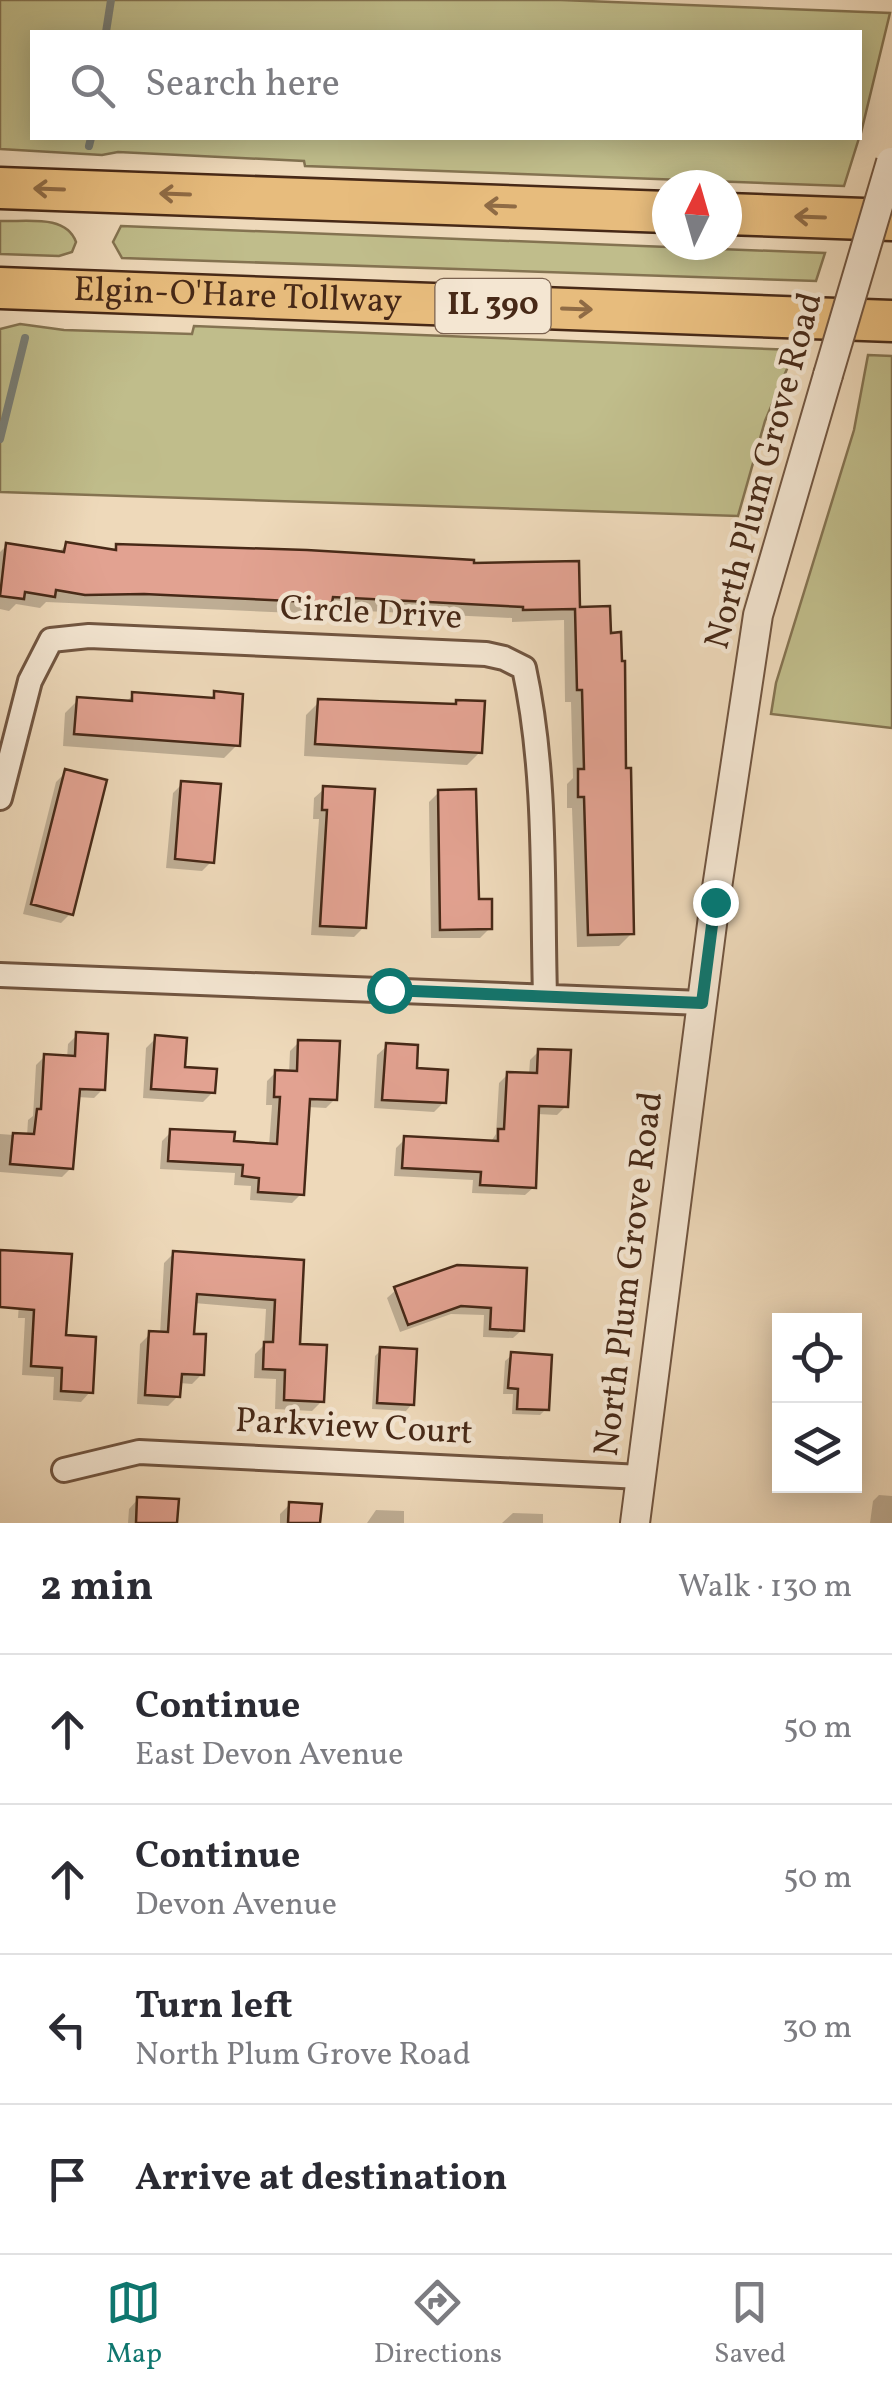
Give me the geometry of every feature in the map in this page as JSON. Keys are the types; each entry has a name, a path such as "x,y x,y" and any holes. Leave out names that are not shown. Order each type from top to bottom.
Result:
{"highway":[{"path":"0,188 652,211"},
{"path":"742,215 892,220"},
{"name":"Elgin-O'Hare Tollway","path":"0,288 892,322"}],"street":[{"name":"North Plum Grove Road","path":"636,1523 702,1003 758,615 891,160"},
{"name":"Circle Drive","path":"0,798 30,681 51,640 89,636 486,654 504,658 524,668 532,705 540,810 545,996"},
{"path":"0,975 702,1003"},
{"name":"Parkview Court","path":"64,1470 139,1452 642,1477"}],"shaded area":[{"path":"0,0 561,0 890,13 862,129 862,30 30,30 30,140 858,140 844,186 742,182 742,170 652,170 652,179 305,166 304,161 118,152 102,155 0,149"},
{"path":"0,221 54,223 71,233 76,242 72,252 59,256 0,254"},
{"path":"121,226 652,246 652,260 742,260 742,250 825,253 816,281 122,258 113,242"},
{"path":"20,324 64,330 192,334 194,326 795,350 765,421 738,516 0,492 0,329"},
{"path":"868,355 892,356 892,728 771,714 776,683 854,430"}],"building":[{"path":"66,542 116,550 116,544 307,550 474,563 579,561 580,607 610,606 611,633 621,632 626,768 631,768 634,934 588,935 584,797 578,797 578,769 584,769 575,609 523,610 333,597 332,603 85,595 56,590 55,597 25,592 24,599 0,596 6,543 64,552"},
{"path":"214,691 243,694 240,746 74,734 77,697 132,701 132,692 214,698"},
{"path":"318,699 456,704 456,700 485,701 482,753 315,744"},
{"path":"65,769 107,780 73,915 31,904"},
{"path":"181,781 221,784 214,863 175,859"},
{"path":"323,786 375,789 366,928 320,926 327,810 322,810"},
{"path":"476,789 479,899 492,899 492,929 440,930 438,790"},
{"path":"76,1032 108,1034 105,1090 80,1089 73,1169 10,1164 13,1133 34,1134 37,1109 41,1109 44,1054 75,1056"},
{"path":"155,1035 187,1038 185,1067 217,1069 215,1093 151,1089"},
{"path":"298,1040 340,1041 337,1100 310,1099 304,1195 258,1192 259,1178 242,1176 243,1165 168,1161 170,1129 235,1132 234,1141 277,1144 280,1097 274,1097 275,1070 297,1071"},
{"path":"386,1043 418,1045 417,1068 448,1070 446,1103 382,1100"},
{"path":"538,1049 571,1050 568,1107 539,1106 536,1188 480,1185 481,1172 402,1168 404,1136 498,1141 498,1129 504,1129 507,1072 537,1073"},
{"path":"0,1250 72,1254 66,1335 96,1337 93,1393 61,1391 62,1368 31,1366 34,1310 0,1307"},
{"path":"173,1251 304,1260 300,1344 327,1345 324,1402 284,1400 285,1370 263,1369 264,1342 273,1342 275,1300 197,1294 194,1334 206,1334 204,1375 182,1374 180,1397 145,1395 149,1331 168,1332"},
{"path":"457,1265 527,1268 524,1331 490,1329 491,1308 461,1306 408,1325 394,1287"},
{"path":"380,1347 417,1349 414,1405 377,1403"},
{"path":"511,1352 552,1355 549,1410 517,1409 518,1389 508,1388"},
{"path":"137,1497 179,1499 177,1523 136,1523"},
{"path":"289,1502 322,1504 320,1523 288,1523"}],"waterway":[{"path":"106,30 111,0"},
{"path":"89,146 90,140"},
{"path":"0,439 25,338"}],"route":[{"path":"389,990 702,1003 715,902"}]}
